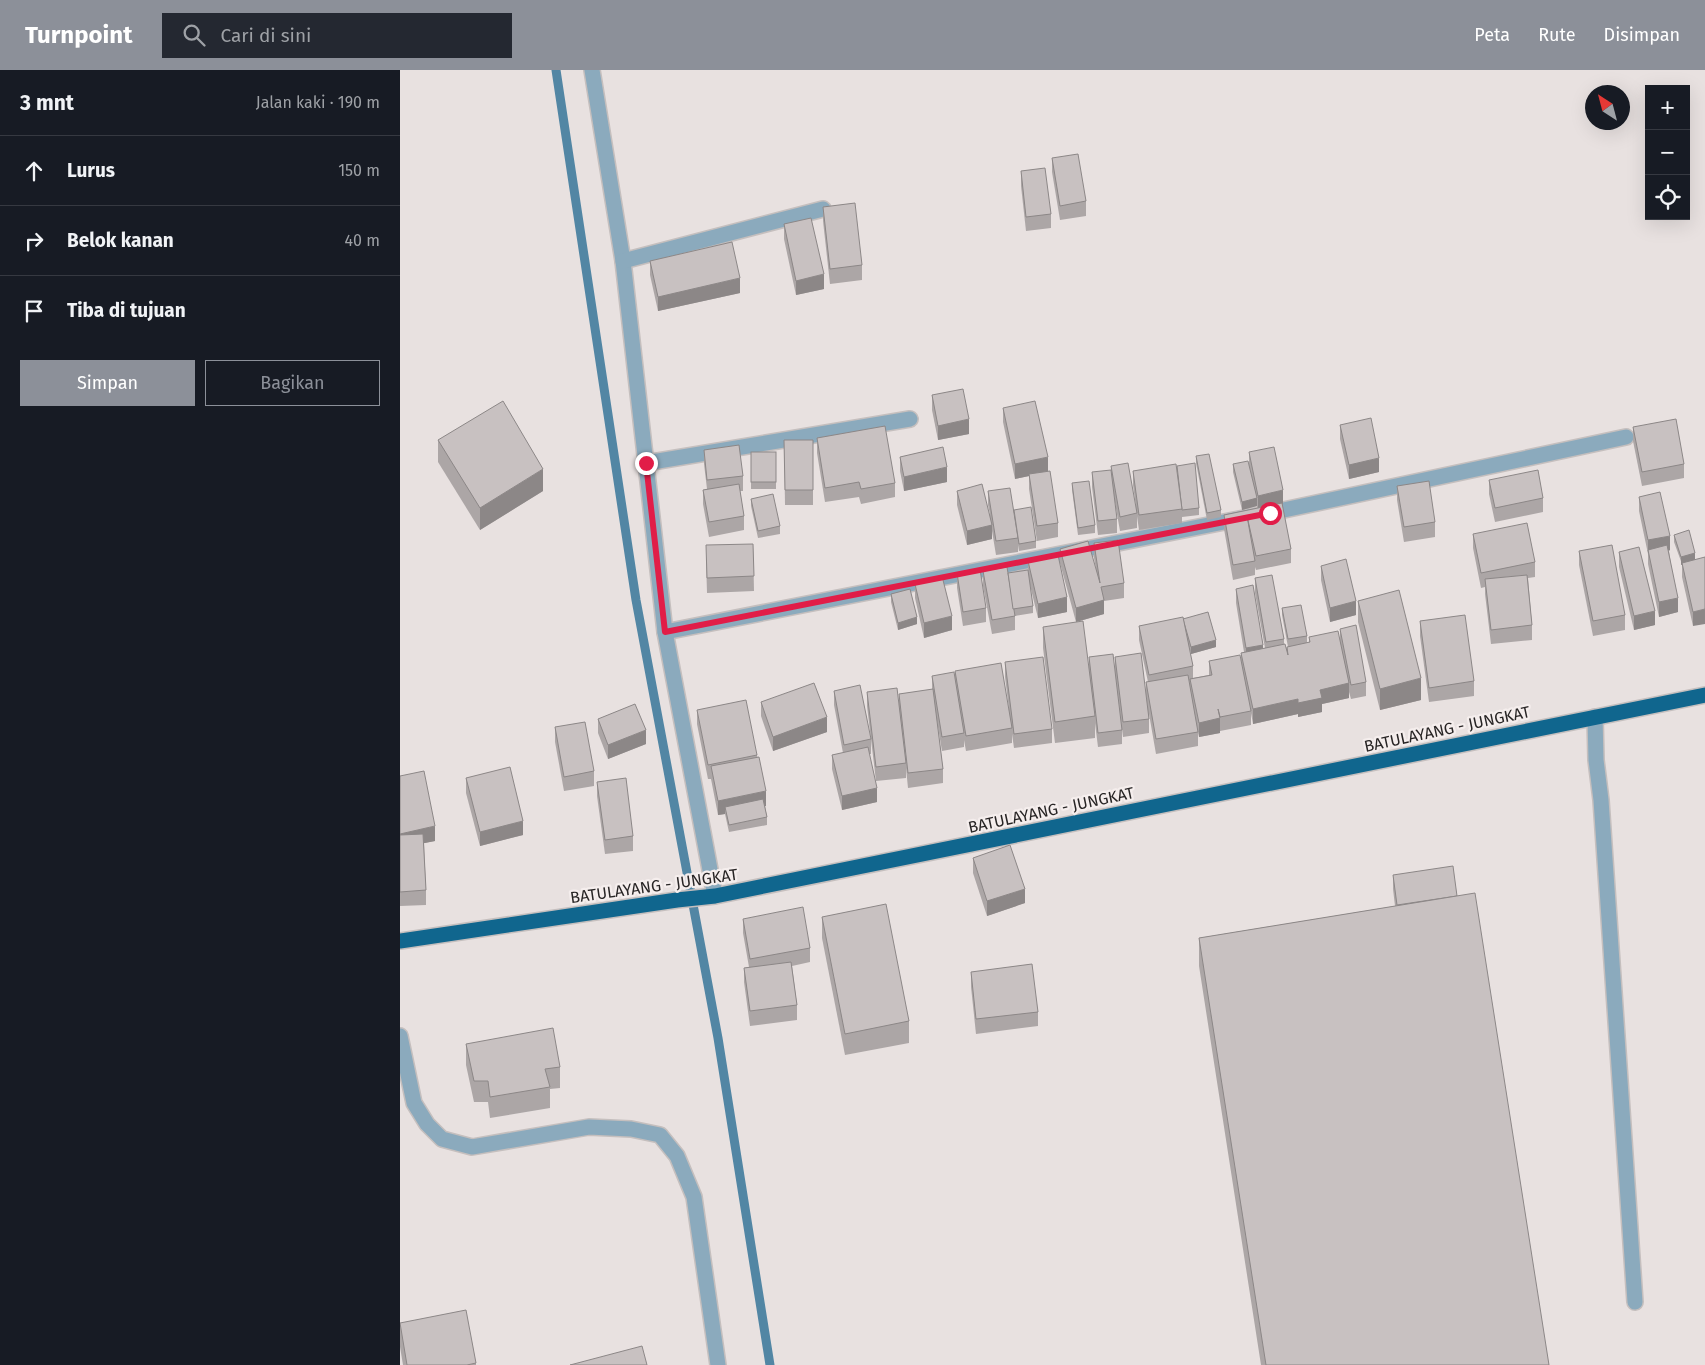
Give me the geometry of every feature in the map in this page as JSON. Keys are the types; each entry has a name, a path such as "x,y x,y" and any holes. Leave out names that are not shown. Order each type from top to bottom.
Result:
{"highway":[{"name":"BATULAYANG - JUNGKAT","path":"400,941 708,897 1705,695"}],"street":[{"path":"592,70 623,261 665,632 708,897"},
{"path":"623,261 823,209"},
{"path":"646,463 910,419"},
{"path":"665,632 1270,513 1626,437"},
{"path":"1595,717 1596,760 1601,800 1635,1302"},
{"path":"400,1036 414,1103 427,1124 442,1139 472,1147 589,1127 631,1129 660,1135 677,1156 694,1197 718,1365"}],"building":[{"path":"1078,154 1086,201 1060,206 1052,158"},
{"path":"1045,168 1051,214 1026,217 1021,171"},
{"path":"855,203 862,265 830,269 823,207"},
{"path":"811,218 824,274 796,281 784,224"},
{"path":"732,242 740,278 658,297 650,261"},
{"path":"963,389 969,419 938,426 932,395"},
{"path":"503,401 543,469 480,508 438,440"},
{"path":"1035,401 1048,457 1015,464 1003,408"},
{"path":"1371,418 1379,458 1349,465 1340,425"},
{"path":"1676,419 1684,464 1642,472 1633,427"},
{"path":"885,426 895,483 861,489 859,482 825,488 817,438"},
{"path":"784,440 813,440 813,490 785,490"},
{"path":"739,445 743,476 707,480 704,450"},
{"path":"943,447 947,467 904,477 900,457"},
{"path":"1274,447 1283,490 1258,496 1249,452"},
{"path":"751,452 776,452 776,482 751,482"},
{"path":"1209,454 1221,510 1207,513 1196,456"},
{"path":"1248,461 1257,498 1242,502 1233,464"},
{"path":"1128,463 1137,513 1120,517 1111,466"},
{"path":"1195,463 1199,508 1182,510 1177,466"},
{"path":"1176,464 1182,509 1139,515 1133,471"},
{"path":"1111,470 1117,519 1098,521 1092,472"},
{"path":"1538,470 1543,498 1495,508 1489,480"},
{"path":"1050,471 1058,523 1037,526 1029,474"},
{"path":"1089,481 1095,525 1078,528 1072,483"},
{"path":"1429,481 1435,522 1404,527 1397,486"},
{"path":"739,484 744,516 709,522 703,490"},
{"path":"982,484 992,525 967,531 957,491"},
{"path":"1010,488 1018,538 996,541 988,491"},
{"path":"1660,492 1670,536 1648,540 1639,497"},
{"path":"773,494 780,526 758,531 751,499"},
{"path":"1282,503 1291,549 1256,556 1247,516 1255,561 1233,565 1224,515"},
{"path":"1031,507 1036,541 1019,544 1014,510"},
{"path":"1527,523 1535,562 1481,573 1473,534"},
{"path":"1689,530 1695,553 1681,557 1674,535"},
{"path":"1118,540 1124,583 1101,587 1104,600 1076,608 1060,549 1088,541 1100,583 1094,543"},
{"path":"753,544 754,576 707,578 706,545"},
{"path":"1612,545 1625,615 1593,621 1579,551"},
{"path":"1667,545 1678,598 1659,602 1648,550"},
{"path":"1639,547 1655,611 1634,616 1619,552"},
{"path":"1058,555 1067,597 1038,604 1028,561"},
{"path":"1705,557 1705,609 1693,612 1682,563"},
{"path":"1346,559 1356,601 1330,608 1321,566"},
{"path":"1007,567 1015,616 992,620 983,571"},
{"path":"980,569 986,608 963,612 957,573"},
{"path":"1028,570 1033,606 1013,609 1008,573"},
{"path":"1272,575 1284,639 1266,642 1255,578"},
{"path":"1527,575 1532,625 1491,630 1485,579"},
{"path":"942,576 952,616 924,623 915,584"},
{"path":"1253,585 1263,645 1246,648 1236,589"},
{"path":"910,589 917,617 898,623 891,594"},
{"path":"1399,590 1421,678 1380,689 1358,601"},
{"path":"1301,605 1307,636 1288,639 1282,608"},
{"path":"1208,612 1216,640 1191,647 1183,619"},
{"path":"1465,615 1474,681 1429,688 1420,621"},
{"path":"1183,617 1193,666 1149,675 1139,626"},
{"path":"1083,621 1095,716 1055,722 1043,627"},
{"path":"1356,625 1366,682 1351,685 1340,629"},
{"path":"1338,631 1349,683 1320,690 1322,698 1298,703 1298,699 1253,709 1241,653 1285,644 1288,655 1287,647 1310,642 1309,637"},
{"path":"1141,653 1149,719 1123,722 1115,657"},
{"path":"1113,654 1122,730 1098,733 1089,657"},
{"path":"1240,655 1251,711 1220,717 1218,709 1220,718 1199,723 1190,679 1212,675 1209,661"},
{"path":"1043,657 1052,729 1014,734 1005,662"},
{"path":"1001,663 1012,728 966,736 955,671"},
{"path":"954,672 964,733 942,737 932,676"},
{"path":"1188,675 1198,732 1156,739 1146,682"},
{"path":"814,683 827,717 773,737 761,702"},
{"path":"860,685 871,739 844,745 834,691"},
{"path":"897,688 906,763 876,767 867,692"},
{"path":"933,689 943,769 908,773 899,694"},
{"path":"746,700 757,755 708,765 697,710"},
{"path":"635,704 646,730 608,745 598,719"},
{"path":"585,722 594,771 564,777 555,727"},
{"path":"868,747 877,788 842,796 832,755"},
{"path":"759,757 766,791 718,801 711,766"},
{"path":"510,767 523,821 480,832 466,778"},
{"path":"424,771 435,826 400,834 400,776"},
{"path":"626,778 633,836 605,840 597,782"},
{"path":"763,799 767,817 729,825 725,807"},
{"path":"423,834 426,890 400,892 400,835"},
{"path":"1010,845 1025,889 987,901 973,858"},
{"path":"1453,866 1457,896 1397,905 1393,875"},
{"path":"1475,893 1549,1365 1266,1365 1199,938"},
{"path":"886,904 909,1021 845,1034 822,917"},
{"path":"803,907 810,948 750,959 743,919"},
{"path":"791,962 797,1005 750,1011 744,968"},
{"path":"1032,964 1038,1012 976,1019 971,972"},
{"path":"553,1028 560,1067 545,1069 550,1087 490,1097 488,1081 474,1081 466,1044"},
{"path":"466,1310 476,1363 467,1365 407,1365 400,1323"},
{"path":"642,1346 647,1365 570,1365"}],"waterway":[{"path":"556,70 636,600 718,1038 770,1365"}],"route":[{"path":"646,463 665,632 1270,513"}]}
